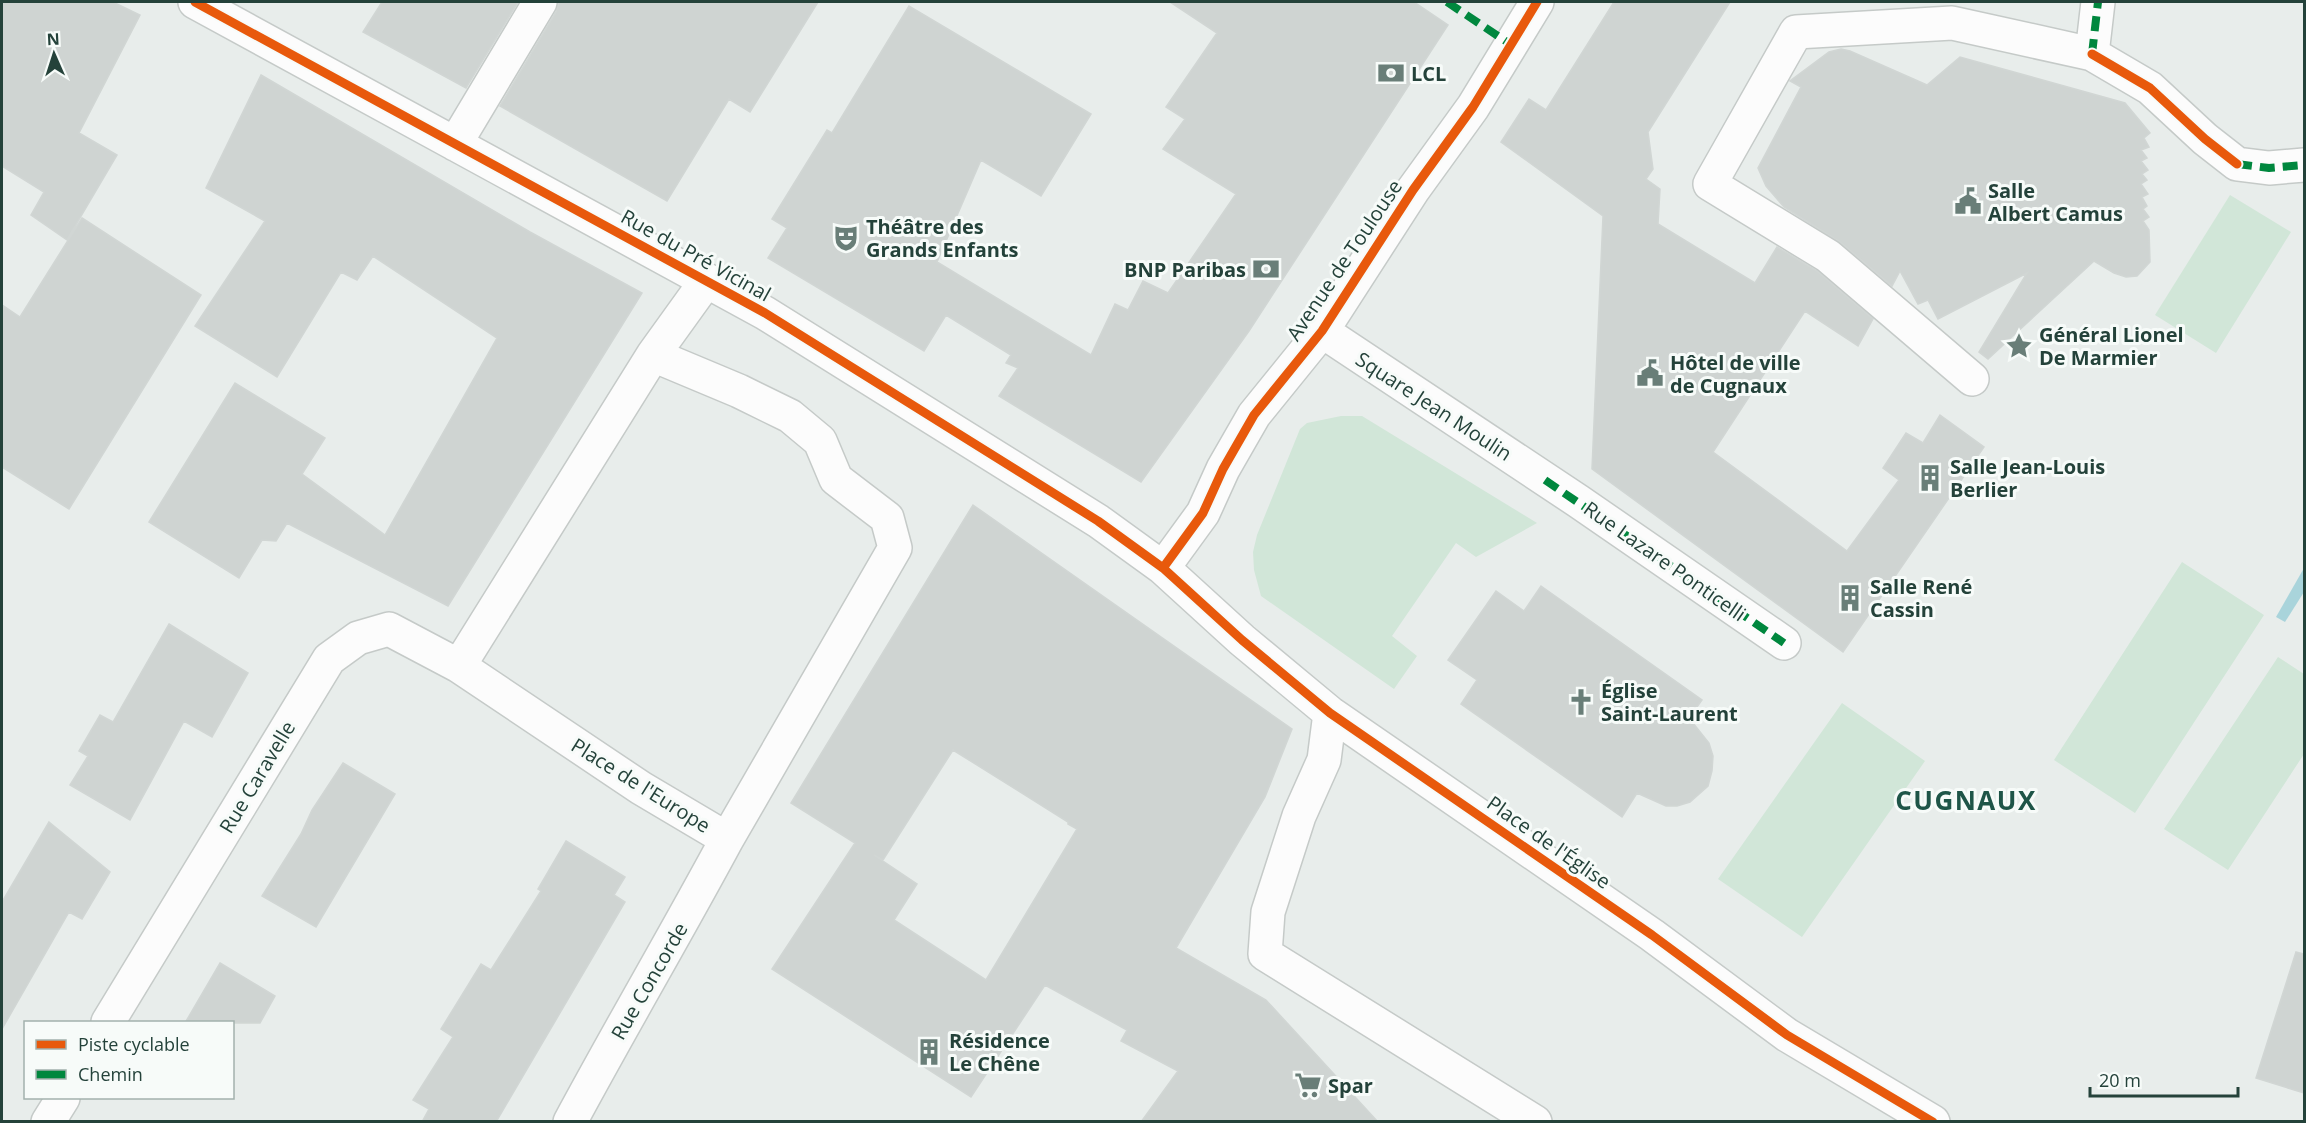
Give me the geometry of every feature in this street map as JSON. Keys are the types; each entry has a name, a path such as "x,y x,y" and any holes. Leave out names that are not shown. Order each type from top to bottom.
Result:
{"street":[{"name":"Rue du Pré Vicinal","path":"195,2 765,313 1098,521 1163,568"},
{"path":"455,144 540,2"},
{"name":"Avenue de Toulouse","path":"1163,568 1203,513 1223,469 1254,414 1323,332 1413,190 1473,107 1537,2"},
{"path":"2092,54 2098,2"},
{"path":"1972,379 1828,256 1710,184 1796,32 1952,23 2092,54 2150,88 2205,139 2237,164 2269,168 2304,165"},
{"path":"459,666 653,355 707,280"},
{"name":"Square Jean Moulin","path":"1323,332 1545,480"},
{"name":"Place de l'Europe","path":"459,666 641,788 727,839 895,548 887,518 836,479 820,441 790,416 739,391 653,355"},
{"name":"Rue Lazare Ponticelli","path":"1545,480 1784,643"},
{"name":"Place de l'Église","path":"1163,568 1242,640 1330,713 1652,935 1787,1035 1933,1122"},
{"name":"Rue Caravelle","path":"109,1021 329,659 358,638 389,629 459,666"},
{"path":"1330,713 1324,760 1299,816 1268,912 1265,954 1525,1120"},
{"name":"Rue Concorde","path":"570,1122 639,994 679,930 727,839"},
{"path":"48,1122 62,1099"}],"green space":[{"path":"2230,195 2291,232 2216,353 2155,315"},
{"path":"1341,416 1362,416 1537,523 1476,557 1456,543 1392,636 1417,656 1394,689 1261,596 1254,570 1253,552 1257,535 1300,429 1307,423"},
{"path":"2182,562 2264,615 2135,813 2054,760"},
{"path":"2278,657 2304,674 2304,754 2228,870 2164,829"},
{"path":"1842,703 1925,761 1802,937 1718,879"}],"water":[{"path":"2304,568 2304,592 2285,622 2276,617"}],"building":[{"path":"2,2 113,2 140,15 79,133 117,155 67,240 31,215 44,192 2,166"},
{"path":"382,2 518,2 466,88 363,32"},
{"path":"559,2 818,2 750,112 729,99 667,201 500,106 556,12"},
{"path":"1170,2 1414,2 1448,25 1249,331 1141,482 999,396 1018,368 1006,363 1011,355 946,315 924,351 768,258 787,228 772,219 827,130 832,133 909,6 1091,114 1041,196 981,160 937,262 1091,355 1115,304 1128,310 1143,281 1168,293 1236,194 1163,149 1185,119 1166,107 1217,33"},
{"path":"1614,2 1730,2 1648,132 1653,169 1646,179 1660,189 1658,224 1755,283 1777,247 1817,271 1873,319 1858,346 1805,311 1713,452 1847,551 1899,480 1883,468 1906,433 1923,443 1940,415 1984,447 1843,652 1592,469 1603,216 1501,142 1529,99 1546,110"},
{"name":"Salle Albert Camus","path":"1841,49 1927,85 1960,57 2125,103 2150,133 2144,138 2149,147 2141,150 2147,158 2141,161 2148,170 2142,174 2147,180 2141,184 2148,194 2142,197 2147,206 2143,209 2149,217 2143,221 2149,230 2150,262 2137,276 2126,277 2094,261 1988,359 1979,352 2027,273 1938,319 1928,300 1918,304 1900,271 1892,286 1840,242 1784,207 1766,186 1758,168 1801,87 1790,81 1829,52"},
{"path":"261,75 530,232 642,293 448,606 287,523 276,541 262,540 239,578 149,522 235,383 325,438 302,474 385,535 497,338 373,256 357,280 341,272 277,377 195,326 265,221 206,188"},
{"path":"82,218 201,295 69,509 2,467 2,305 20,317"},
{"path":"973,505 1292,729 1265,797 1176,948 1266,1000 1378,1122 1141,1122 1178,1071 1121,1041 1127,1030 1045,985 971,1097 772,969 855,843 791,803","holes":["953,750 1077,829 986,980 894,920 917,884 874,855 883,860"]},
{"name":"Église Saint-Laurent","path":"1541,586 1702,700 1689,718 1709,743 1713,756 1712,771 1708,786 1690,802 1677,806 1666,806 1637,793 1622,817 1461,704 1477,680 1448,660 1496,591 1524,611"},
{"path":"169,624 248,673 212,737 184,721 130,820 70,785 88,756 79,751 100,715 113,722"},
{"path":"343,763 395,794 316,927 262,896 301,834 312,810"},
{"path":"49,822 110,872 82,919 69,912 2,1029 2,902"},
{"path":"566,841 625,877 614,895 625,902 496,1122 422,1122 429,1109 413,1100 453,1037 441,1029 481,964 491,970 541,891 538,889"},
{"path":"2296,952 2304,954 2304,1093 2256,1078"},
{"path":"220,963 275,996 260,1023 186,1021"}],"marked path":[{"path":"1447,2 1510,44"},
{"path":"2092,54 2098,2"},
{"path":"2237,164 2269,168 2304,165"},
{"path":"1545,480 1784,643"}],"cycle path":[{"path":"195,2 765,313 1098,521 1163,568 1242,640 1330,713 1652,935 1787,1035 1933,1122"},
{"path":"1163,568 1203,513 1223,469 1254,415 1322,331 1413,190 1473,107 1537,2"},
{"path":"2092,54 2150,88 2205,139 2237,164"}],"place":[{"name":"LCL","path":"1391,73"},
{"name":"Salle Albert Camus","path":"1968,201"},
{"name":"Théâtre des Grands Enfants","path":"846,238"},
{"name":"BNP Paribas","path":"1266,269"},
{"name":"Général Lionel De Marmier","path":"2019,346"},
{"name":"Hôtel de ville de Cugnaux","path":"1650,373"},
{"name":"Salle Jean-Louis Berlier","path":"1930,478"},
{"name":"Salle René Cassin","path":"1850,598"},
{"name":"Église Saint-Laurent","path":"1581,702"},
{"name":"Résidence Le Chêne","path":"929,1052"},
{"name":"Spar","path":"1308,1085"}],"district":[{"name":"CUGNAUX","path":"1966,800"}]}
